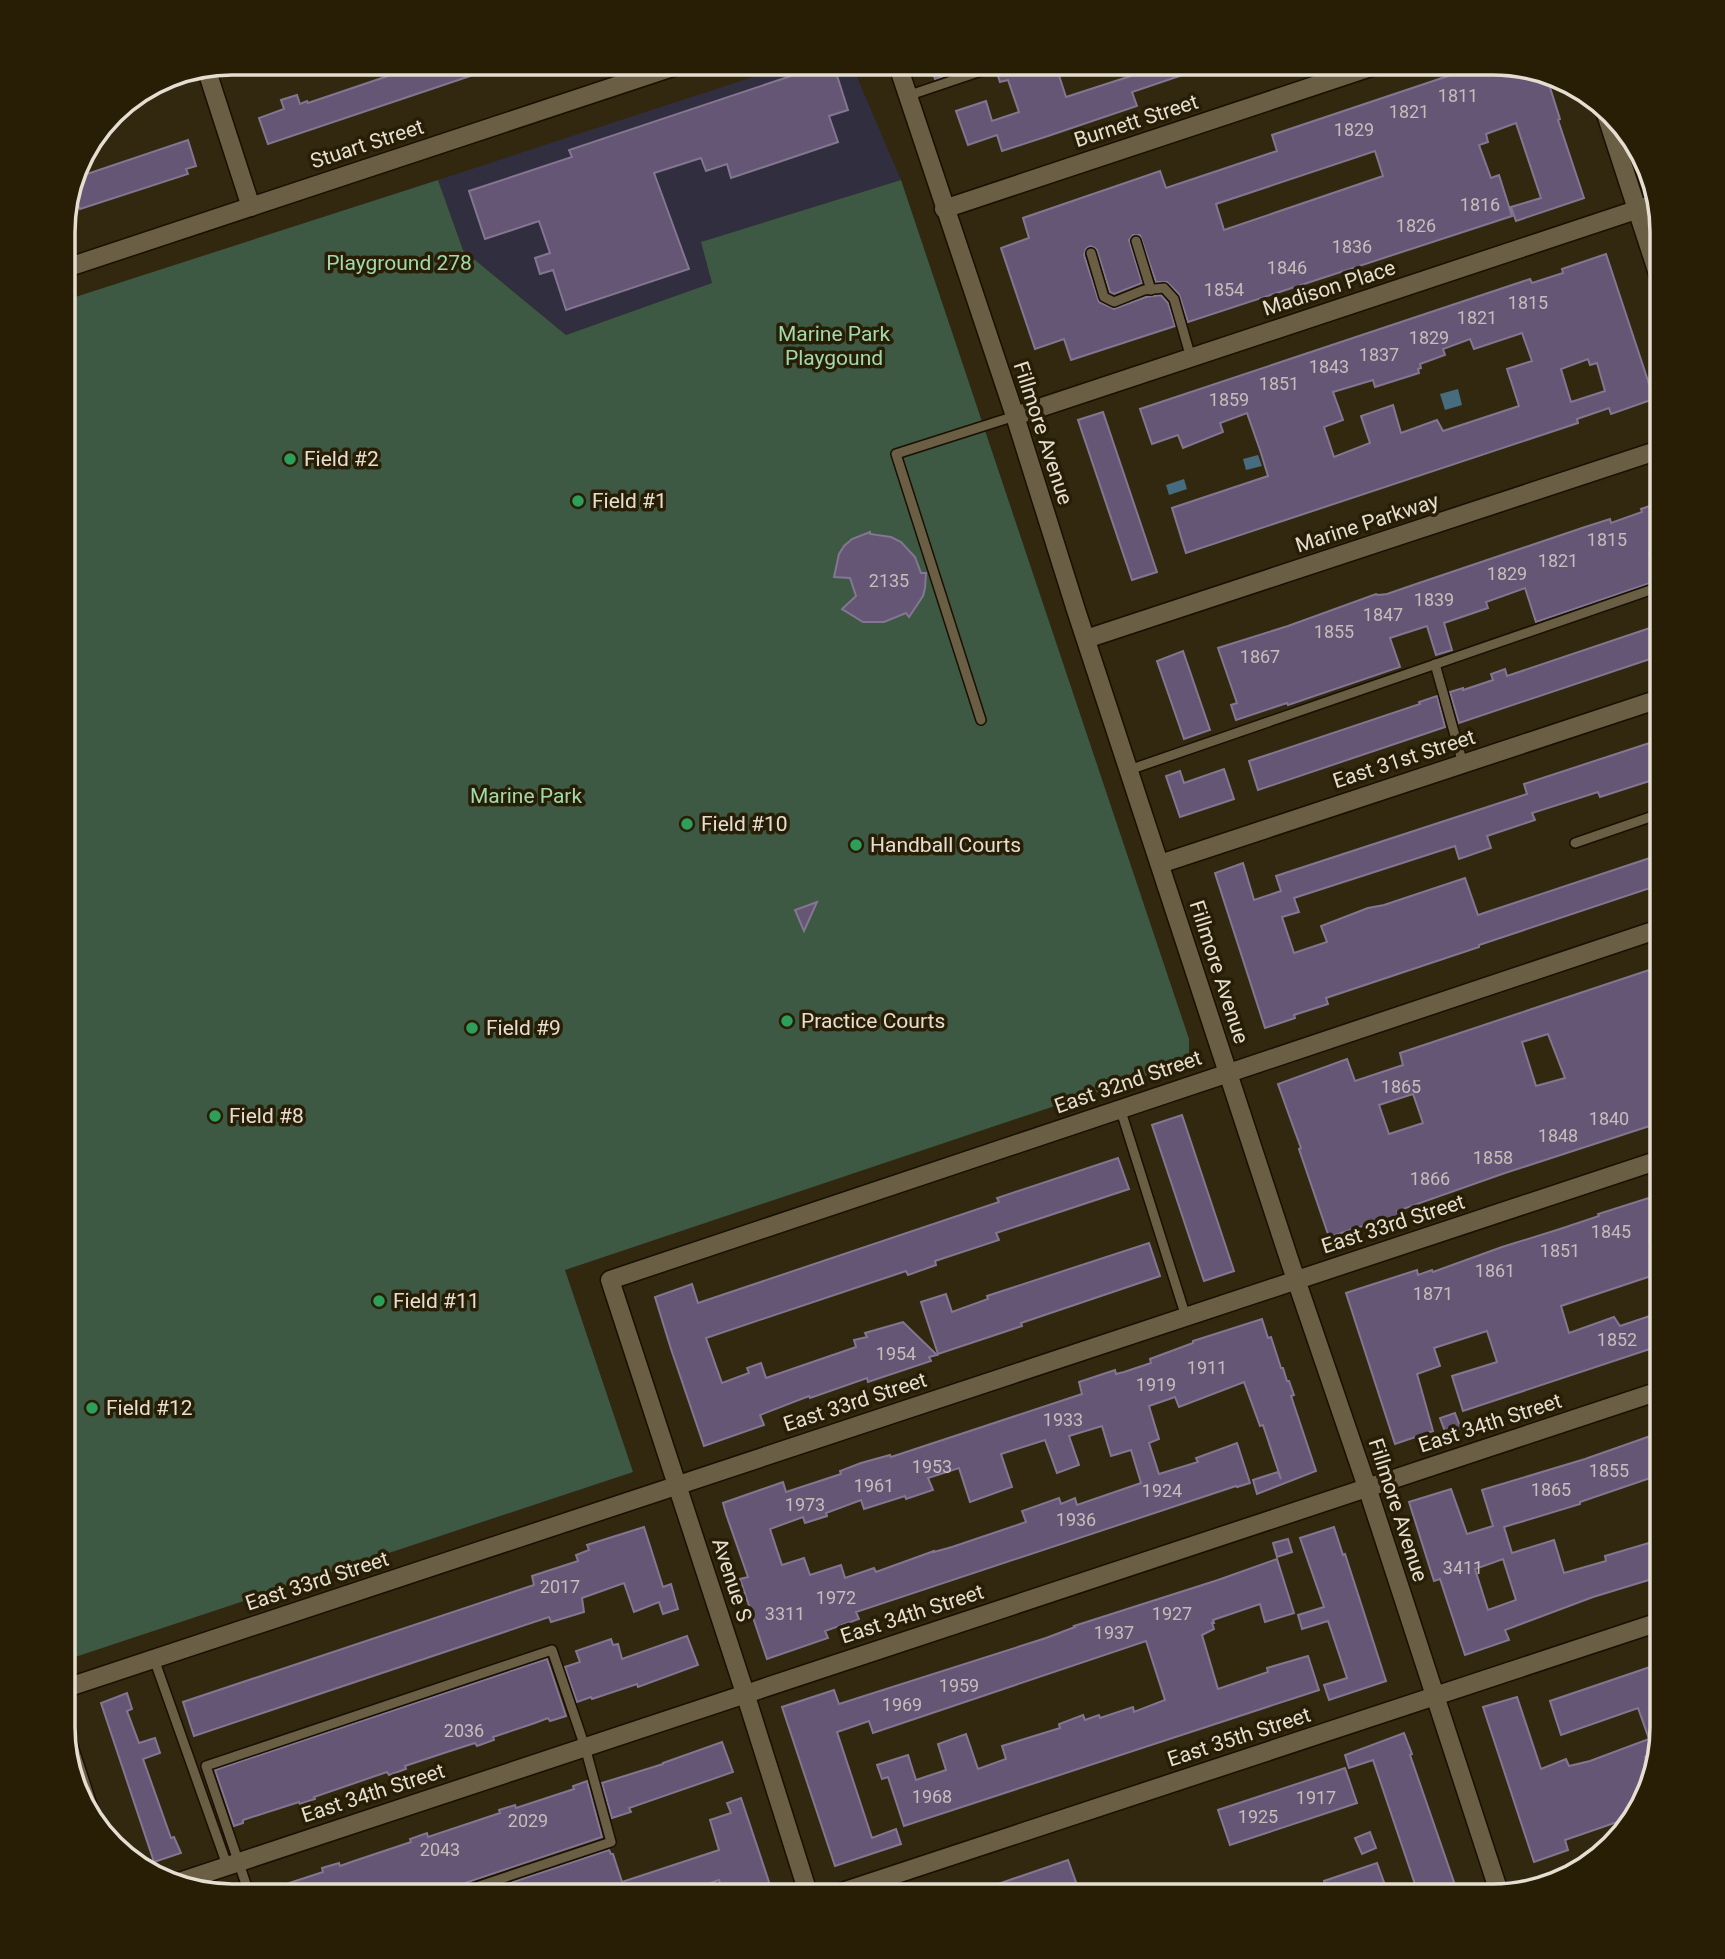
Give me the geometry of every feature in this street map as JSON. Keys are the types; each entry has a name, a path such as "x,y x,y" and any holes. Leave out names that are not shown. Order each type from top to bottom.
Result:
{"street":[{"name":"Stuart Street","path":"76,265 646,76"},
{"name":"Fillmore Avenue","path":"901,76 1496,1884"},
{"name":"Burnett Street","path":"944,209 1344,76"},
{"path":"209,77 251,207"},
{"path":"1611,129 1650,248"},
{"name":"Madison Place","path":"1015,416 1647,207"},
{"name":"Marine Parkway","path":"1086,639 1650,453"},
{"name":"East 31st Street","path":"1160,864 1650,702"},
{"name":"East 32nd Street","path":"610,1280 1650,932"},
{"name":"East 33rd Street","path":"75,1685 1650,1162"},
{"name":"Avenue S","path":"610,1280 805,1884"},
{"name":"East 34th Street","path":"191,1878 1650,1394"},
{"name":"East 35th Street","path":"867,1884 1650,1625"}],"lane":[{"path":"907,96 966,76"},
{"path":"1136,241 1151,290"},
{"path":"1091,253 1104,297 1114,302 1144,290 1164,288 1174,299 1191,358"},
{"path":"981,720 896,454 1015,416"},
{"path":"1129,770 1650,590"},
{"path":"1434,664 1463,764"},
{"path":"1575,843 1650,817"},
{"path":"1120,1108 1186,1317"},
{"path":"233,1863 206,1766 552,1650 585,1747 611,1842 485,1884"},
{"path":"154,1659 233,1863 244,1884"}],"shaded area":[{"path":"755,76 857,76 901,180 702,242 713,283 566,335 463,250 438,180"}],"green space":[{"name":"Marine Park","path":"438,180 463,250 566,335 712,283 701,242 901,180 1189,1039 1189,1061 565,1270 633,1472 75,1657 76,297"}],"water":[{"path":"1458,389 1462,405 1445,410 1440,394"},
{"path":"1258,455 1262,466 1246,470 1243,459"},
{"path":"1184,479 1187,489 1169,495 1166,485"}],"building":[{"path":"388,76 470,76 268,144 259,118 284,109 281,100 297,95 300,104 307,101 308,103"},
{"path":"791,76 837,76 848,110 829,116 838,142 731,178 727,164 706,171 701,158 654,173 689,269 566,310 553,270 540,274 535,258 550,253 539,221 485,239 469,191 572,157 569,150"},
{"path":"998,76 1059,76 1066,97 1131,76 1179,76 1132,92 1137,106 1002,151 997,135 968,145 956,111 986,101 992,121 1019,112 1008,80 1000,82"},
{"path":"1448,76 1523,78 1549,86 1584,198 1516,221 1511,207 1541,198 1516,123 1486,134 1488,142 1479,145 1491,178 1499,175 1512,216 1188,322 1179,294 1167,282 1156,282 1140,235 1133,235 1129,240 1142,283 1114,294 1110,292 1097,250 1090,246 1084,255 1099,302 1114,309 1146,297 1161,295 1168,303 1175,326 1071,360 1064,339 1035,349 1001,248 1029,238 1023,218 1160,171 1166,188 1277,151 1272,135","holes":["1375,151 1383,176 1224,230 1216,204"]},
{"path":"188,140 196,166 186,169 188,174 80,209 78,202 87,174"},
{"path":"1606,254 1650,387 1650,400 1611,414 1609,408 1577,419 1578,423 1186,553 1172,508 1268,476 1260,450 1247,413 1220,423 1223,432 1183,448 1178,435 1152,444 1140,409 1530,279 1532,283 1563,273 1562,269","holes":["1522,333 1532,361 1507,369 1519,406 1443,431 1437,420 1401,433 1393,405 1361,416 1370,443 1334,457 1324,427 1343,420 1333,392 1373,380 1375,387 1419,373 1420,364 1445,355 1443,349 1470,339 1474,349","1588,359 1590,365 1597,363 1605,391 1571,402 1561,369"]},
{"path":"1103,412 1157,572 1132,580 1078,420"},
{"path":"1650,506 1650,583 1536,622 1525,588 1486,602 1488,608 1444,623 1452,650 1436,655 1427,626 1390,638 1400,667 1236,720 1231,705 1237,703 1218,648 1610,519 1611,523 1642,512 1641,509"},
{"path":"870,532 901,542 915,557 921,573 926,573 923,596 909,617 906,613 884,622 863,622 842,609 856,596 850,578 834,577 839,554 852,539"},
{"path":"1650,628 1650,659 1459,723 1450,692 1493,680 1491,674 1505,669 1507,676"},
{"path":"1183,651 1210,730 1184,739 1157,661"},
{"path":"1437,696 1445,727 1258,790 1249,761"},
{"path":"1650,743 1650,781 1600,797 1598,792 1532,813 1535,820 1487,836 1491,848 1459,859 1455,846 1294,898 1299,912 1282,917 1294,953 1327,942 1321,926 1368,908 1465,878 1478,915 1650,858 1650,888 1326,998 1328,1004 1265,1028 1215,873 1243,863 1254,900 1281,891 1276,876 1527,794 1524,784"},
{"path":"1224,769 1234,799 1180,817 1166,776 1180,771 1184,783"},
{"path":"817,902 804,931 795,910"},
{"path":"1650,970 1650,1126 1397,1211 1399,1217 1329,1237 1278,1084 1347,1059 1355,1081 1403,1065 1400,1053","holes":["1548,1034 1565,1078 1536,1086 1522,1042","1413,1094 1423,1123 1389,1134 1379,1105"]},
{"path":"1182,1115 1234,1271 1204,1281 1152,1125"},
{"path":"1118,1158 1129,1189 996,1233 999,1240 935,1261 936,1265 908,1275 906,1271 706,1338 722,1383 749,1373 747,1368 761,1363 766,1378 856,1347 854,1340 867,1337 865,1333 903,1322 937,1355 929,1357 931,1361 868,1382 867,1378 810,1398 809,1396 760,1415 764,1425 704,1446 655,1297 692,1284 698,1303 999,1202 997,1198"},
{"path":"1650,1198 1650,1276 1561,1306 1569,1333 1614,1317 1620,1326 1650,1316 1650,1349 1463,1411 1452,1376 1497,1362 1487,1331 1434,1348 1440,1366 1417,1374 1433,1431 1395,1444 1346,1293 1417,1270 1418,1275 1432,1270 1433,1272 1599,1216 1598,1214"},
{"path":"1149,1243 1160,1276 938,1354 921,1302 946,1294 952,1312 988,1299 987,1296"},
{"path":"1262,1319 1294,1395 1291,1396 1316,1471 1257,1494 1253,1480 1278,1472 1281,1479 1263,1425 1260,1426 1244,1382 1179,1407 1175,1397 1149,1406 1159,1439 1149,1443 1159,1474 1198,1462 1196,1458 1237,1443 1250,1483 856,1612 859,1619 825,1631 828,1638 767,1659 740,1579 748,1577 723,1503 783,1482 786,1492 841,1474 840,1471 861,1463 890,1455 891,1457 1082,1394 1079,1382 1115,1370 1116,1374 1151,1363 1150,1359 1193,1341","holes":["1102,1426 1111,1456 1131,1450 1141,1483 1077,1505 1075,1498 1061,1504 1059,1498 1022,1511 1026,1522 876,1572 874,1568 845,1578 841,1565 810,1575 804,1558 782,1565 770,1529 803,1517 805,1523 827,1516 826,1513 861,1500 864,1509 905,1496 906,1499 933,1490 928,1478 959,1468 970,1502 1012,1487 1001,1454 1045,1440 1057,1473 1079,1465 1069,1436"]},
{"path":"1455,1413 1461,1429 1446,1434 1440,1418"},
{"path":"1650,1436 1650,1478 1580,1504 1504,1527 1512,1553 1554,1540 1564,1573 1606,1561 1605,1556 1650,1543 1650,1580 1593,1597 1505,1630 1509,1640 1465,1655 1440,1579 1434,1581 1409,1502 1451,1489 1467,1534 1493,1526 1482,1490","holes":["1503,1559 1516,1600 1488,1610 1475,1569"]},
{"path":"644,1527 663,1587 671,1584 678,1609 663,1614 659,1602 634,1612 624,1583 582,1598 584,1612 551,1622 549,1617 194,1736 183,1702 534,1585 532,1576 578,1561 576,1555 589,1550 587,1545"},
{"path":"1334,1527 1386,1681 1329,1700 1324,1685 1347,1678 1328,1621 1302,1629 1298,1615 1324,1607 1300,1538"},
{"path":"1288,1539 1292,1552 1277,1557 1273,1543"},
{"path":"1277,1559 1294,1613 1265,1622 1260,1604 1213,1620 1214,1629 1202,1635 1218,1689 1268,1672 1267,1668 1308,1656 1319,1690 904,1826 888,1777 882,1779 877,1765 908,1755 916,1780 946,1770 938,1744 966,1734 978,1769 1006,1759 1002,1746 1060,1728 1059,1724 1083,1715 1085,1720 1133,1707 1134,1712 1165,1700 1146,1641 873,1733 869,1721 837,1732 872,1838 896,1829 901,1844 835,1866 782,1707 834,1690 839,1704 1046,1638 1074,1626"},
{"path":"687,1636 698,1665 638,1687 637,1684 577,1702 565,1667 580,1662 576,1651 611,1639 613,1645 618,1644 622,1659"},
{"path":"547,1659 566,1716 550,1721 548,1718 493,1737 494,1740 477,1746 475,1743 447,1752 405,1766 406,1769 389,1775 387,1772 300,1804 299,1802 243,1820 243,1823 234,1826 215,1770"},
{"path":"1650,1667 1649,1738 1638,1708 1561,1735 1550,1701"},
{"path":"127,1693 132,1709 127,1711 139,1743 155,1738 160,1753 143,1759 171,1838 174,1837 181,1853 154,1862 101,1703"},
{"path":"1517,1697 1541,1769 1566,1759 1569,1766 1649,1739 1644,1767 1634,1796 1617,1822 1565,1840 1568,1850 1534,1862 1483,1707"},
{"path":"1404,1733 1455,1884 1415,1884 1373,1760 1349,1768 1345,1755"},
{"path":"722,1742 733,1772 629,1808 631,1812 612,1818 602,1783"},
{"path":"1345,1768 1357,1803 1230,1845 1218,1810"},
{"path":"587,1781 602,1837 462,1884 286,1884 323,1872 322,1868 339,1863 340,1866 411,1842 410,1839 427,1833 428,1837 500,1813 499,1810 515,1805 516,1808 574,1789 573,1786"},
{"path":"741,1798 770,1884 720,1884 719,1880 708,1884 507,1884 609,1850 613,1854 622,1882 719,1850 710,1820 731,1813 727,1803"},
{"path":"1370,1832 1376,1848 1362,1854 1355,1838"},
{"path":"1068,1860 1077,1884 998,1884"},
{"path":"1377,1863 1385,1884 1325,1884 1324,1881"}],"place":[{"name":"Field #2","path":"290,459"},
{"name":"Field #1","path":"578,501"},
{"name":"Field #10","path":"687,824"},
{"name":"Handball Courts","path":"856,845"},
{"name":"Practice Courts","path":"787,1021"},
{"name":"Field #9","path":"472,1028"},
{"name":"Field #8","path":"215,1116"},
{"name":"Field #11","path":"379,1301"},
{"name":"Field #12","path":"92,1408"}],"park label":[{"name":"Playground 278","path":"399,263"},
{"name":"Marine Park Playgound","path":"834,346"}]}
